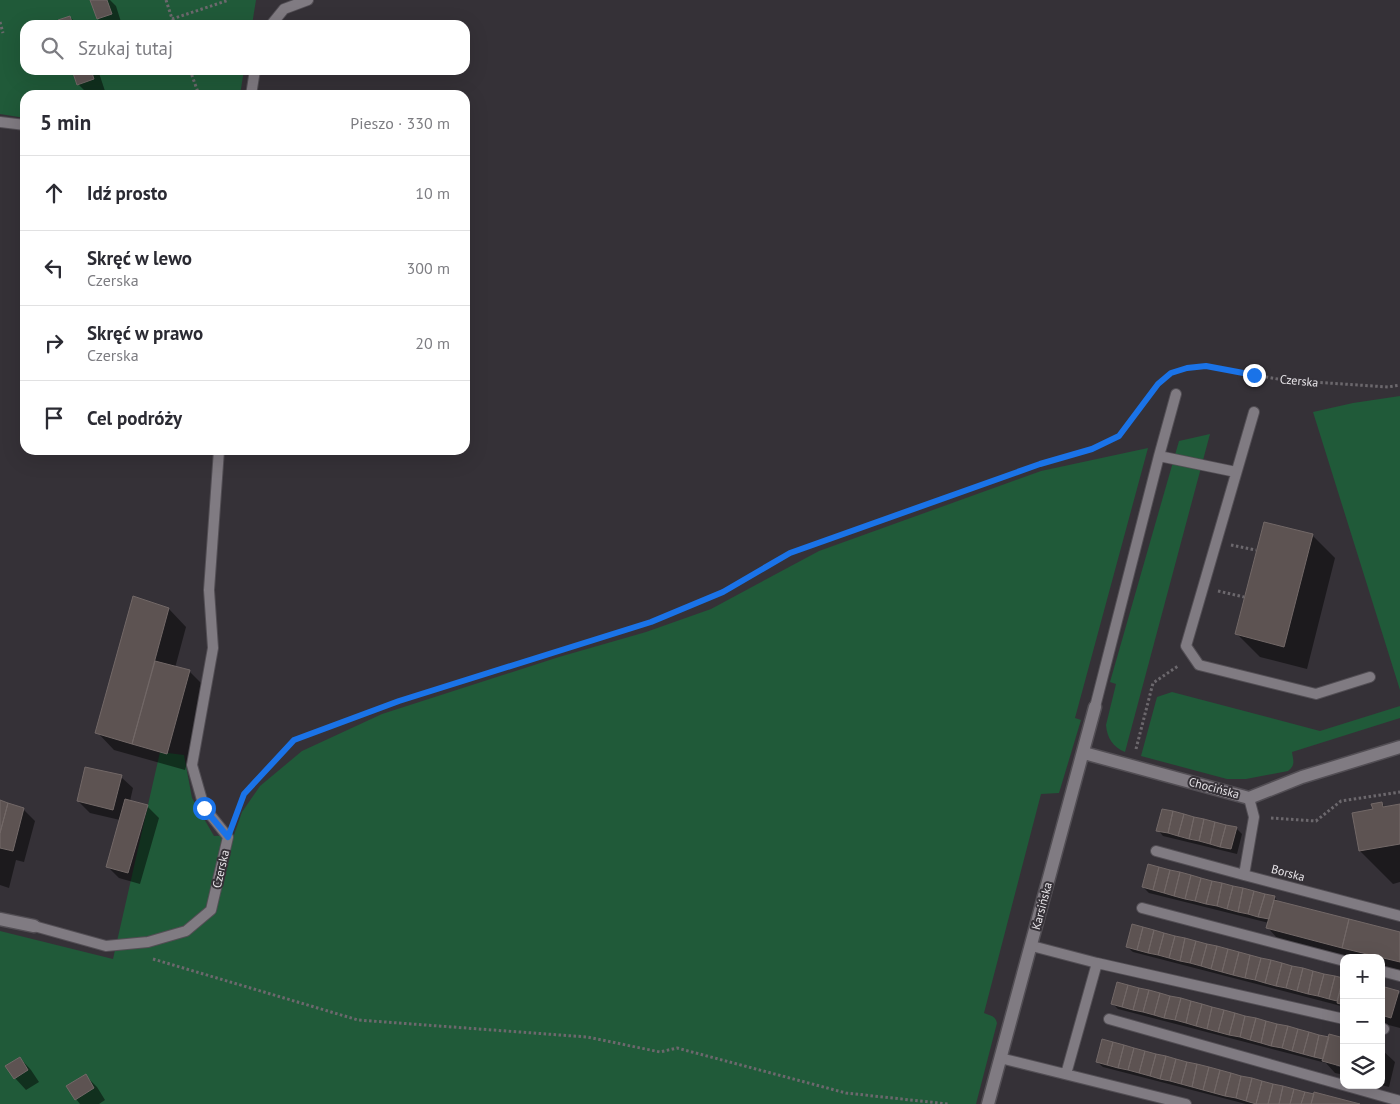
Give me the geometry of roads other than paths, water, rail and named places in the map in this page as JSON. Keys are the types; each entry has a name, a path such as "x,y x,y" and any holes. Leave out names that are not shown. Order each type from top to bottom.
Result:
{"street":[{"name":"Karsińska","path":"988,1104 1096,707"},
{"name":"Chocińska","path":"1084,753 1249,798 1302,777 1400,747"},
{"name":"Czerska","path":"0,919 34,926"}],"lane":[{"path":"275,20 284,9 308,0"},
{"path":"252,90 254,75"},
{"path":"0,122 20,125"},
{"path":"1096,707 1176,394"},
{"path":"1254,412 1186,646 1199,665 1316,694 1370,676"},
{"name":"Czerska","path":"34,926 106,946 148,942 186,931 211,910 228,837 204,808 192,765 213,648 209,590 219,455"},
{"path":"1159,456 1236,472"},
{"path":"1244,874 1254,817 1249,798"},
{"name":"Borska","path":"1156,851 1400,916"},
{"path":"1142,908 1340,960"},
{"path":"1032,946 1097,963 1340,1019"},
{"path":"1066,1074 1097,963"},
{"path":"1385,972 1400,976"},
{"path":"1109,1019 1400,1101"},
{"path":"1000,1058 1186,1104"}]}
